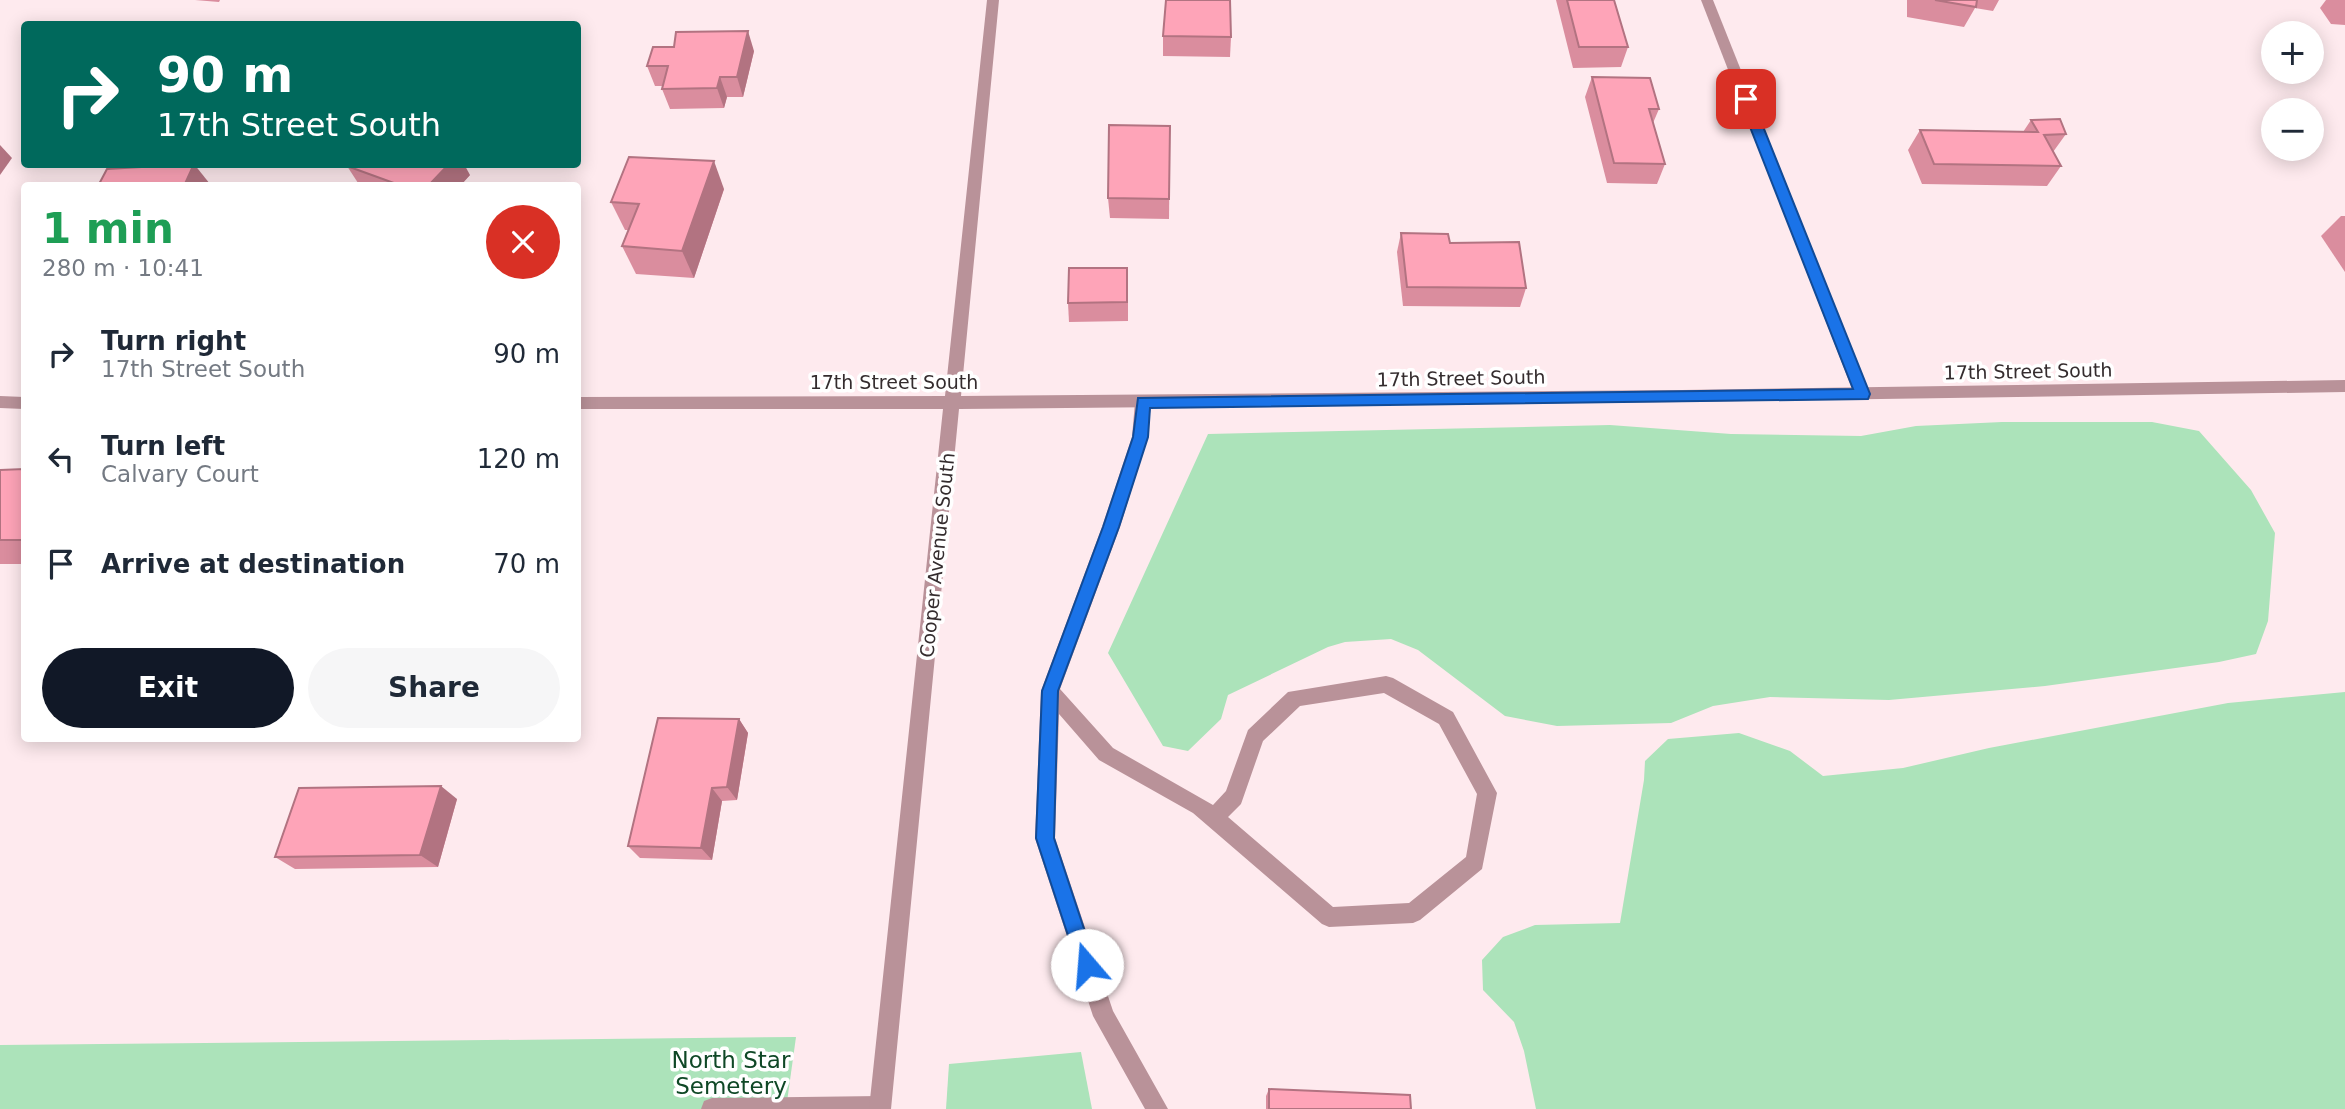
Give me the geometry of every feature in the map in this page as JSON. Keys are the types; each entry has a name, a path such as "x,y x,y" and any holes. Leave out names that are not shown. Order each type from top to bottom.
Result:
{"street":[{"name":"Cooper Avenue South","path":"880,1108 993,0"},
{"path":"1707,0 1862,394"},
{"name":"17th Street South","path":"581,403 1143,402 2345,386"},
{"path":"0,402 21,402"},
{"path":"1143,402 1140,437 1111,527 1050,691 1045,838 1104,1016 1157,1109"},
{"path":"1050,691 1106,754 1200,806 1329,918 1413,913 1475,862 1487,793 1446,718 1386,684 1295,698 1255,736 1234,797 1214,818"},
{"path":"712,1109 880,1108"}],"green space":[{"path":"2002,422 2152,422 2199,431 2251,490 2275,533 2268,621 2256,654 2219,662 2045,686 1889,700 1770,697 1713,706 1671,723 1557,726 1505,716 1418,650 1391,639 1345,642 1328,647 1228,695 1221,719 1188,751 1163,746 1108,653 1208,434 1610,425 1731,434 1861,436 1916,426"},
{"path":"2345,692 2345,1109 1536,1109 1524,1051 1514,1022 1483,990 1482,960 1503,937 1535,925 1620,923 1645,761 1668,739 1739,733 1790,751 1823,776 1903,768 1989,748 2228,703"},
{"name":"North Star Semetery","path":"796,1037 786,1109 0,1109 0,1045"},
{"path":"1081,1052 1092,1109 946,1109 949,1064"}],"building":[{"path":"1166,0 1230,0 1231,37 1163,36"},
{"path":"1567,0 1614,0 1628,47 1579,47"},
{"path":"1935,0 1977,0 1976,7"},
{"path":"748,31 737,77 720,77 717,88 662,89 668,66 647,66 653,47 674,47 676,32"},
{"path":"1592,77 1650,78 1659,109 1649,109 1665,164 1614,163"},
{"path":"2060,119 2066,134 2044,135 2061,166 1934,164 1920,130 2038,132 2031,120"},
{"path":"1109,125 1170,126 1169,199 1108,198"},
{"path":"629,157 714,161 682,251 622,246 639,204 611,202"},
{"path":"192,168 186,182 100,182 107,169"},
{"path":"352,168 445,168 432,182 391,182"},
{"path":"1401,233 1448,234 1450,243 1519,242 1526,288 1407,287"},
{"path":"1069,268 1127,268 1127,302 1068,303"},
{"path":"21,469 21,540 0,540 0,470"},
{"path":"658,718 739,719 727,787 712,788 701,848 628,846"},
{"path":"441,786 420,855 275,857 299,788"},
{"path":"1269,1089 1410,1095 1411,1109 1269,1109"}],"route":[{"path":"1087,965 1045,838 1050,691 1111,527 1140,437 1143,402 1862,394 1746,99"}]}
